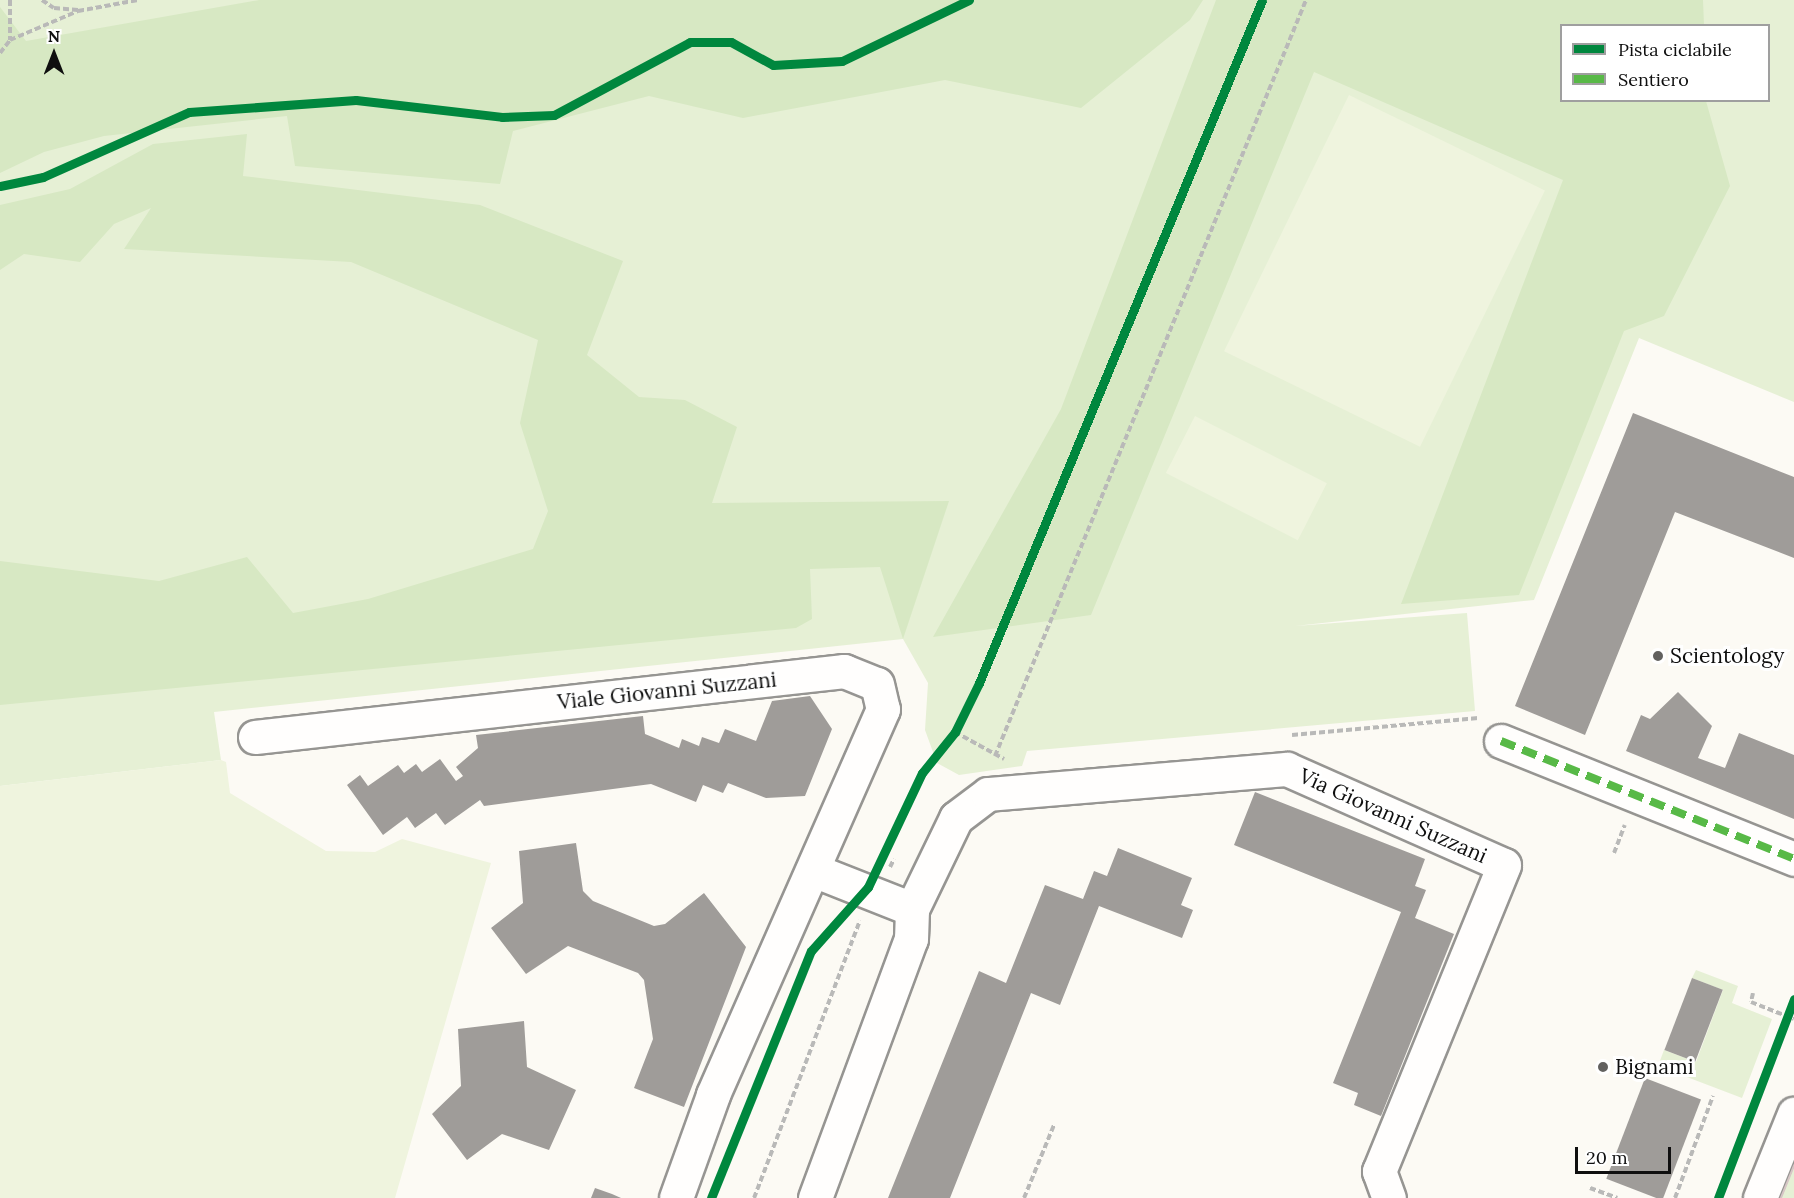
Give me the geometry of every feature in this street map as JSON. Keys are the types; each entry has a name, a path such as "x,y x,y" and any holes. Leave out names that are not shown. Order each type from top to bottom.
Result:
{"street":[{"name":"Viale Giovanni Suzzani","path":"255,737 844,671 877,684 884,709 713,1095 676,1198"},
{"path":"1501,741 1794,858"},
{"name":"Via Giovanni Suzzani","path":"912,909 956,818 988,794 1287,769 1504,865 1384,1184"},
{"path":"813,870 865,900 912,909 911,939 815,1198"},
{"path":"1760,1198 1794,1114"}],"path":[{"path":"10,0 10,40"},
{"path":"42,0 54,8 78,10 138,0"},
{"path":"955,732 995,756 1306,0"},
{"path":"0,53 10,40 78,10"},
{"path":"948,740 960,722"},
{"path":"754,1198 865,900 889,846"},
{"path":"1753,993 1751,1002 1791,1015 1783,1027"},
{"path":"1675,1198 1713,1096"},
{"path":"1024,1198 1054,1125"},
{"path":"1590,1188 1617,1198"}],"green space":[{"path":"0,0 1794,0 1794,402 1639,338 1534,600 1295,626 1467,613 1475,711 1027,751 1022,766 959,775 937,763 925,730 928,683 903,639 214,712 221,760 0,786"},
{"path":"259,0 1203,0 1190,20 1081,108 945,80 743,118 649,96 513,131 500,184 295,166 287,116 104,136 44,152 0,173 0,7 26,41"},
{"path":"1216,0 1703,0 1704,24 1560,24 1560,102 1706,102 1730,186 1664,316 1624,331 1519,595 1401,604 1563,180 1314,72 1091,615 933,637 1061,409"},
{"path":"1349,95 1545,191 1420,447 1224,351"},
{"path":"247,134 243,176 480,205 623,261 587,355 639,397 685,400 737,427 712,503 949,501 903,639 880,567 810,569 812,619 796,628 0,705 0,561 159,581 247,557 293,613 368,599 533,549 548,511 520,423 538,340 351,262 124,249 151,208 114,224 80,262 24,254 0,270 0,205 70,189 153,144"},
{"path":"1195,416 1327,483 1298,540 1166,473"},
{"path":"221,760 226,762 230,793 326,851 375,852 402,839 491,863 395,1198 0,1198 0,786"},
{"path":"1696,970 1738,986 1732,1003 1772,1019 1742,1098 1658,1066 1664,1050 1696,1062 1723,990 1692,978"},
{"path":"1794,1140 1794,1198 1771,1198"}],"building":[{"path":"1633,413 1794,477 1794,558 1675,512 1585,735 1515,706"},
{"path":"1678,692 1712,726 1698,758 1725,768 1739,733 1794,755 1794,819 1626,751 1641,715 1650,719"},
{"path":"810,696 832,729 805,796 766,798 728,783 723,793 703,785 696,802 651,784 484,806 480,800 445,825 436,813 415,828 407,817 383,835 347,785 360,775 368,786 398,765 404,773 416,764 422,772 440,759 456,781 463,776 456,767 478,748 476,735 643,716 645,734 679,748 682,739 699,746 702,737 719,743 725,729 756,741 772,701"},
{"path":"1255,792 1425,859 1415,886 1426,890 1415,918 1454,934 1381,1116 1354,1105 1358,1093 1333,1083 1401,912 1234,845"},
{"path":"576,843 583,891 593,901 654,926 665,924 704,893 746,947 684,1107 634,1088 653,1039 644,980 638,973 568,946 526,974 491,928 523,903 519,851"},
{"path":"1118,848 1192,878 1181,905 1193,910 1182,938 1099,906 1060,1005 1031,993 950,1198 888,1198 979,971 1006,983 1045,885 1083,899 1094,871 1107,876"},
{"path":"1692,978 1723,990 1695,1062 1664,1050"},
{"path":"524,1021 527,1067 576,1090 549,1150 502,1134 467,1160 432,1114 461,1086 458,1029"},
{"path":"1645,1078 1701,1100 1663,1198 1656,1198 1606,1179"},
{"path":"595,1188 612,1194 621,1198 591,1198"}],"tram line":[{"path":"1781,1198 1794,1165"}],"marked path":[{"path":"1501,741 1794,859"}],"cycle path":[{"path":"0,186 43,177 189,112 356,100 502,117 554,115 690,42 731,42 773,65 842,61 969,0"},
{"path":"711,1198 811,951 868,887 922,773 955,732 979,683 1262,0"},
{"path":"1718,1198 1794,999"}],"place":[{"name":"Scientology","path":"1658,656"},
{"name":"Bignami","path":"1603,1067"}]}
